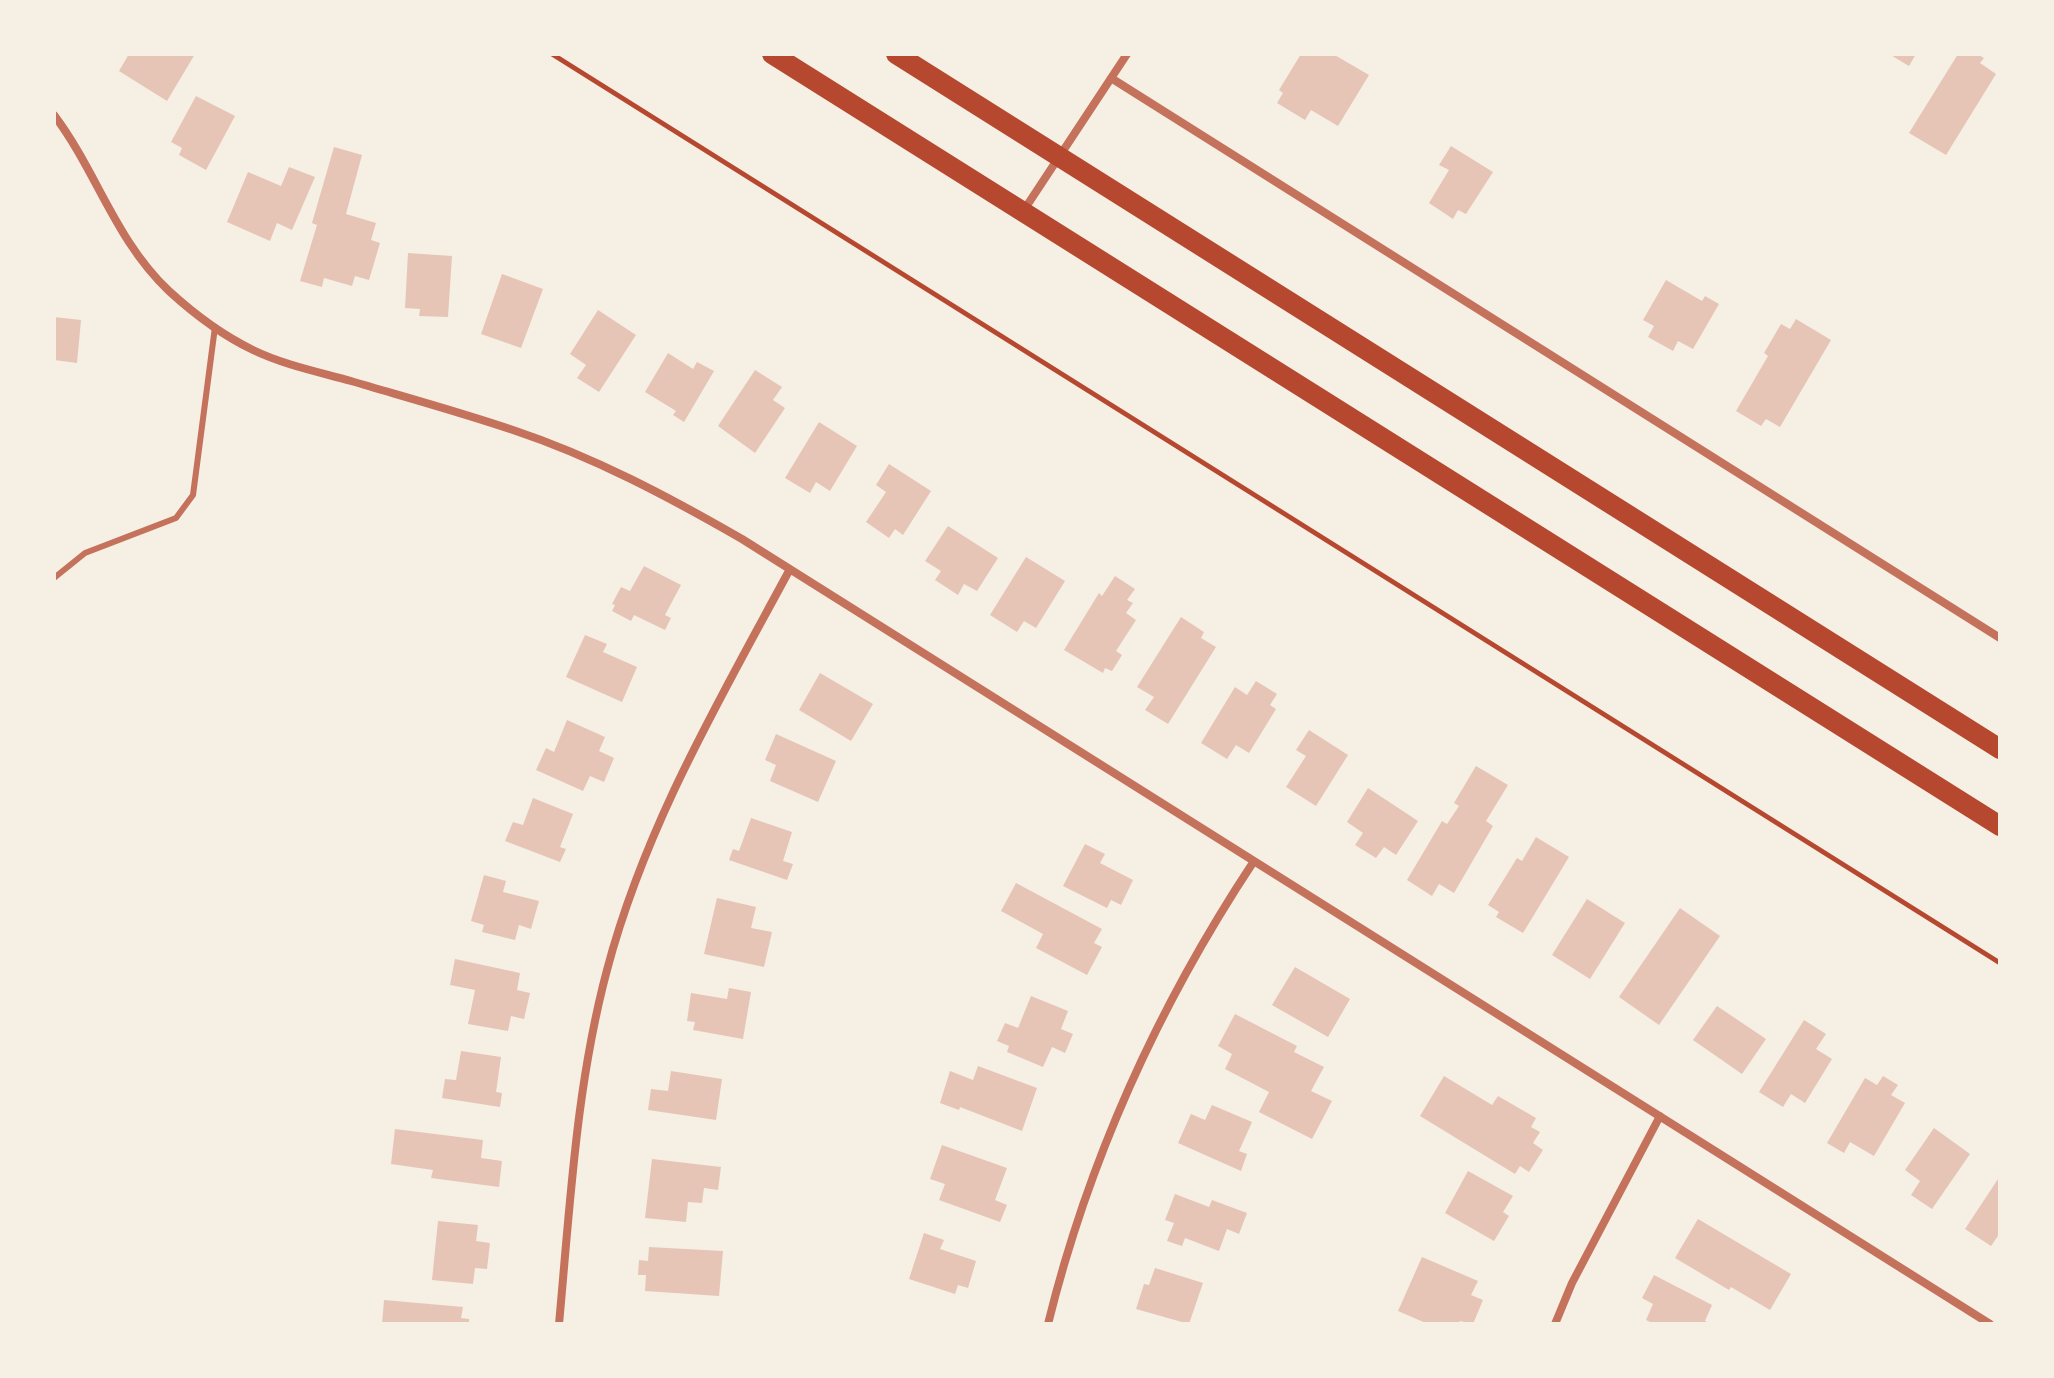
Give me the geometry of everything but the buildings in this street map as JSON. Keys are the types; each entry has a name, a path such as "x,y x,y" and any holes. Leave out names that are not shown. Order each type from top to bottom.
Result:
{"main road":[{"path":"772,54 2000,826"},
{"path":"896,54 2000,749"}],"street":[{"path":"1023,211 1127,54"},
{"path":"1111,78 2000,638"},
{"path":"54,115 137,255 170,292 215,327 253,350 297,366 471,416 596,462 670,498 790,569 1990,1324"},
{"path":"559,1324 581,1097 600,999 615,942 647,849 676,782 790,569"},
{"path":"1048,1324 1072,1237 1124,1096 1175,991 1254,861"},
{"path":"1555,1324 1572,1283 1660,1116"}],"lane":[{"path":"54,578 85,553 176,518 193,495 215,327"}],"path":[{"path":"552,54 2000,963"}]}
